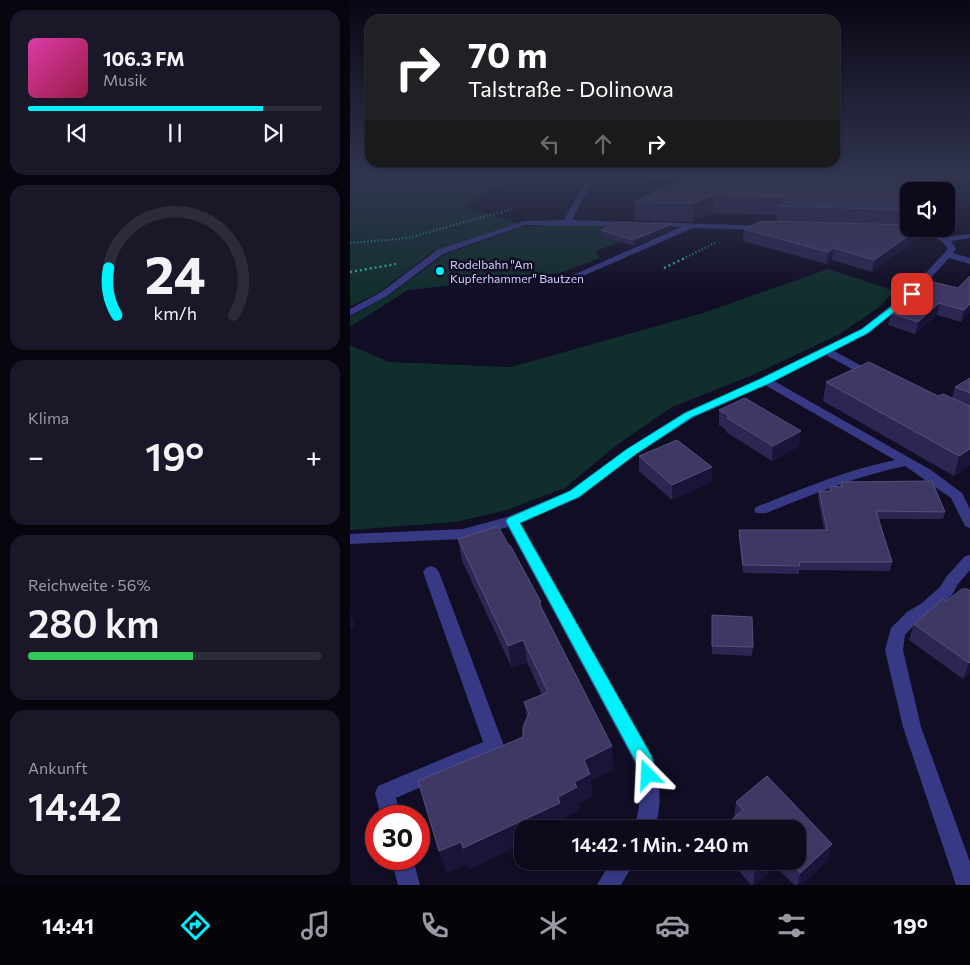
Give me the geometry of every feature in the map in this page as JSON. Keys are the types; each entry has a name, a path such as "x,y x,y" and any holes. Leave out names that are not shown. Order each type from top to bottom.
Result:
{"street":[{"path":"567,222 570,216"},
{"path":"350,313 384,294 440,252 524,224 567,222 774,228"},
{"path":"566,280 692,225"},
{"path":"898,232 922,233 946,240 970,236"},
{"path":"350,540 463,534 512,521 574,494 632,452 689,415 766,380 865,331 912,294 949,255 952,249 946,240"},
{"path":"949,255 970,261"},
{"path":"826,351 883,380"},
{"path":"766,380 926,473 957,496 970,523"},
{"path":"761,510 836,480 871,469 907,462"},
{"path":"512,521 644,761 652,789 648,820"},
{"path":"967,885 912,727 894,650 896,633 913,616 928,607 946,591 952,580 970,560"},
{"path":"388,805 385,793 494,746 431,572"},
{"path":"405,870 409,885"},
{"path":"608,885 618,870"}],"path":[{"path":"350,242 408,238 485,216"},
{"path":"664,268 746,228"}],"green space":[{"path":"350,216 497,216 518,223 434,251 378,293 350,307"},
{"path":"548,224 639,228 644,233 595,251 600,258 560,273 408,290 350,327 350,317 389,295 444,255 521,227"},
{"path":"828,269 895,291 878,308 838,335 753,375 672,407 614,447 565,488 507,510 456,522 350,530 350,345 389,362 511,367 703,313"}],"building":[{"path":"762,221 900,225 900,237 907,237 874,260 834,248 828,252 744,229"},
{"path":"618,222 672,224 633,240 601,230"},
{"path":"970,276 970,304 964,310 939,303 918,322 891,313 912,297 915,298 933,282 958,288"},
{"path":"869,362 938,396 943,394 970,406 970,449 959,456 826,382"},
{"path":"970,378 970,393 955,387"},
{"path":"745,398 801,431 773,446 727,418 729,416 719,410"},
{"path":"677,440 712,467 672,485 639,456"},
{"path":"932,481 945,512 876,511 892,562 799,562 800,566 743,565 739,530 827,530 819,491 831,491 830,486 842,487 841,482"},
{"path":"498,526 541,602 539,603 612,746 584,760 590,774 574,782 577,787 558,797 560,803 523,820 514,820 514,824 463,848 461,842 439,851 430,821 430,805 425,805 418,781 523,737 523,727 529,713 524,702 548,692 523,640 508,646 458,539"},
{"path":"962,589 970,591 969,663 914,624 943,599 946,601"},
{"path":"712,615 752,617 753,647 712,646"},
{"path":"767,776 832,844 806,868 806,820 731,820 743,810 736,802"}],"place":[{"name":"Rodelbahn \"Am Kupferhammer\" Bautzen","path":"440,271"}],"route":[{"path":"648,775 644,761 512,521 574,494 632,452 689,415 766,380 865,331 912,294"}]}
